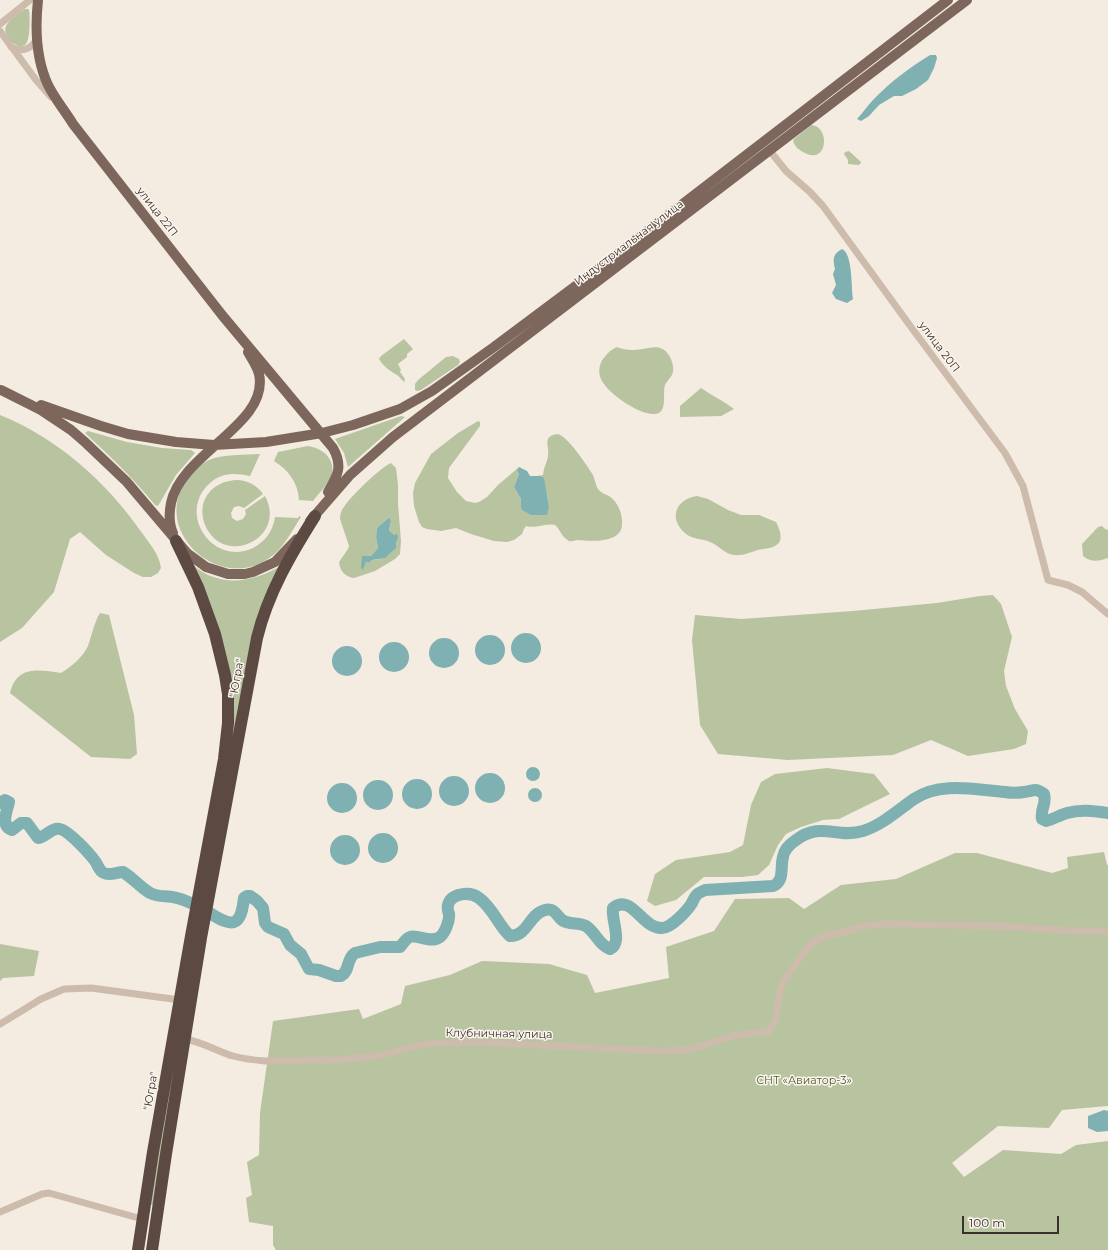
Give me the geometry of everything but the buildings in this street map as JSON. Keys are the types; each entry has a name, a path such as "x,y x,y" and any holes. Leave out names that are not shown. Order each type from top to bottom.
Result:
{"highway":[{"name":"\"Югра\"","path":"205,886 260,627 275,586 315,516"},
{"name":"\"Югра\"","path":"176,541 198,587 216,634 228,694 228,723 224,759 205,886"},
{"path":"152,1250 185,1039 196,937 205,886"},
{"name":"\"Югра\"","path":"138,1250 180,1000 196,937"},
{"path":"142,1219 156,1221"}],"main road":[{"name":"улица 22П","path":"38,0 37,39 41,62 48,84 73,124 222,315 322,433 337,454 338,472 334,483 315,516"},
{"name":"Индустриальная улица","path":"1,390 101,426 128,434 176,442 214,445 266,442 322,433 370,420 400,409 422,398 444,384 589,276 948,0"},
{"name":"Индустриальная улица","path":"315,516 356,468 393,437 968,0"},
{"name":"улица 22П","path":"176,541 169,518 174,492 189,470 251,410 255,402 259,386 259,376 253,360 222,315"},
{"path":"1,390 41,410 71,430 126,481 176,541 193,558 206,567 221,573 237,575 253,572 269,565 280,557 296,540 315,516"}],"street":[{"path":"0,24 27,2 28,4 32,5 37,14"},
{"path":"0,31 36,80 73,124"},
{"path":"11,47 19,50 27,50 37,39"},
{"name":"улица 20П","path":"770,151 786,171 810,192 823,206 911,328 1005,453 1019,477 1025,494 1048,580 1068,585 1079,590 1108,614"},
{"name":"Клубничная улица","path":"185,1039 198,1041 232,1056 253,1060 281,1062 338,1060 383,1055 426,1044 471,1042 661,1052 687,1050 733,1036 768,1032 776,1020 780,990 788,973 808,947 815,941 826,936 870,925 886,924 999,926 1074,931 1108,931"},
{"path":"0,1024 41,999 64,990 91,988 180,1000"},
{"path":"0,1212 42,1194 49,1193 142,1219"}],"green space":[{"path":"25,9 29,10 29,36 26,44 18,46 10,40 5,30 12,18"},
{"path":"811,125 817,127 822,132 824,144 822,150 818,154 811,155 798,149 793,141"},
{"path":"849,151 861,162 859,165 848,164 848,160 844,154 845,152"},
{"path":"404,339 413,349 407,354 407,357 398,364 401,370 400,372 405,379 404,382 389,370 379,359"},
{"path":"617,347 637,350 656,347 664,350 669,356 673,364 673,373 665,385 663,408 658,413 647,413 632,407 616,396 604,385 599,374 599,369 607,354 612,349"},
{"path":"453,356 459,359 460,362 458,365 421,390 415,390 415,384 418,380 446,357"},
{"path":"701,388 734,409 721,416 680,417 680,406"},
{"path":"0,415 41,436 61,449 97,479 128,514 148,541 156,554 161,568 158,573 151,577 143,577 134,573 106,555 80,532 70,539 54,592 22,628 0,642"},
{"path":"401,416 405,417 348,467 344,453 335,439"},
{"path":"478,421 480,422 480,426 449,468 448,478 457,492 466,501 475,503 487,497 498,485 518,468 519,474 514,487 521,499 521,508 534,515 543,515 549,507 544,484 540,476 537,476 543,475 548,456 548,439 553,435 558,434 572,446 582,458 593,475 598,489 609,496 617,505 622,517 622,525 616,536 596,541 570,541 565,538 555,525 533,527 526,526 522,534 514,540 507,542 494,541 456,528 441,531 422,527 414,506 413,493 415,483 431,454 458,433"},
{"path":"88,431 127,442 162,448 191,450 195,453 176,475 158,506 155,505 122,468 85,433"},
{"path":"308,446 321,451 330,459 332,465 331,477 313,501 299,500 297,488 291,477 284,468 274,461 278,452"},
{"path":"260,454 250,476 240,474 224,475 210,483 200,495 197,508 198,522 204,534 213,544 225,550 238,552 253,548 261,543 268,536 275,517 301,517 285,543 272,556 251,566 231,568 211,562 195,550 183,535 177,516 179,496 190,476 201,465 209,460 227,456"},
{"path":"391,463 396,468 401,541 400,554 395,559 375,571 354,578 348,576 340,568 339,562 349,546 340,519 341,513 347,503 359,490","holes":["389,519 391,521 389,530 394,535 397,542 388,555 372,560 369,563 366,562 363,569 362,556 371,556 378,548 376,537 377,528"]},
{"path":"238,480 252,484 263,494 244,508 239,506 234,507 231,513 232,518 237,521 243,519 246,514 245,510 265,496 270,511 268,525 261,535 250,543 238,546 225,545 214,538 205,525 202,512 203,505 208,494 215,487 228,481"},
{"path":"697,496 708,499 741,515 759,515 776,522 781,537 780,541 778,544 770,548 737,555 727,553 710,542 688,535 680,527 677,521 677,510 679,505 684,501"},
{"path":"1102,526 1108,530 1108,558 1099,561 1089,560 1083,556 1082,544 1098,527"},
{"path":"193,565 213,577 223,580 256,577 278,568 231,760 233,720"},
{"path":"993,595 1001,604 1012,637 1004,671 1006,686 1015,709 1028,731 1026,744 1014,749 968,756 931,740 893,755 788,760 718,754 700,725 692,640 695,615 741,619 937,603"},
{"path":"100,613 109,615 134,715 137,754 130,759 91,757 10,693 13,684 23,674 30,671 61,673 73,665 88,646"},
{"path":"827,768 874,774 890,794 839,819 823,820 801,827 786,834 778,845 769,865 758,875 742,877 704,877 676,900 655,906 647,901 655,874 676,860 730,852 743,845 751,805 761,782 775,774"},
{"name":"СНТ «Авиатор-3»","path":"1104,852 1108,865 1108,1106 1062,1110 1049,1128 998,1126 952,1163 964,1177 1003,1150 1061,1154 1076,1145 1108,1141 1108,1250 276,1250 273,1245 273,1226 249,1222 246,1198 252,1195 247,1162 259,1155 260,1113 273,1021 359,1009 363,1019 401,1004 405,986 450,975 482,961 549,964 587,975 595,993 669,978 666,947 714,931 735,899 789,898 804,909 841,885 896,879 955,853 977,853 1052,873 1068,868 1067,857"},
{"path":"0,944 39,951 34,976 3,978 0,981"},
{"path":"174,1057 177,1057 152,1205 149,1204"}],"water":[{"path":"930,55 936,55 937,58 928,80 916,89 902,96 894,96 879,105 869,116 861,121 857,119 886,87 907,70"},
{"path":"842,249 846,252 851,271 853,299 847,303 836,299 832,293 836,285 833,274 835,269 834,258 836,253"},
{"path":"519,467 527,471 530,476 540,476 544,478 549,507 547,515 531,515 522,510 521,499 514,487 519,474 517,470"},
{"path":"389,518 391,521 389,530 394,535 397,534 398,537 396,548 385,558 372,560 369,563 366,562 363,570 361,568 362,556 371,556 378,548 376,537 377,528"},
{"path":"526,633 532,634 540,642 540,654 532,662 526,663 520,662 512,654 511,648 512,642 520,634"},
{"path":"490,635 496,636 504,644 504,656 496,664 490,665 484,664 476,656 475,650 476,644 484,636"},
{"path":"444,638 450,639 458,647 458,659 450,667 444,668 438,667 430,659 429,653 430,647 438,639"},
{"path":"394,642 400,643 408,651 408,663 400,671 394,672 388,671 380,663 379,657 380,651 388,643"},
{"path":"347,646 353,647 361,655 361,667 353,675 347,676 341,675 333,667 332,661 333,655 341,647"},
{"path":"530,767 536,767 540,771 540,777 536,781 530,781 526,777 526,771"},
{"path":"490,773 496,774 504,782 504,794 496,802 490,803 484,802 476,794 475,788 476,782 484,774"},
{"path":"454,776 460,777 468,785 468,797 460,805 454,806 448,805 440,797 439,791 440,785 448,777"},
{"path":"417,779 423,780 431,788 431,800 423,808 417,809 411,808 403,800 402,794 403,788 411,780"},
{"path":"378,780 384,781 392,789 392,801 384,809 378,810 372,809 364,801 363,795 364,789 372,781"},
{"path":"342,783 348,784 356,792 356,804 348,812 342,813 336,812 328,804 327,798 328,792 336,784"},
{"path":"532,788 538,788 542,792 542,798 538,802 532,802 528,798 528,792"},
{"path":"383,833 389,834 397,842 397,854 389,862 383,863 377,862 369,854 368,848 369,842 377,834"},
{"path":"345,835 351,836 359,844 359,856 351,864 345,865 339,864 331,856 330,850 331,844 339,836"},
{"path":"1104,1110 1108,1111 1108,1131 1097,1132 1088,1128 1088,1116"}],"waterway":[{"path":"0,803 5,800 9,802 5,818 8,828 12,830 21,823 27,823 38,838 54,829 60,829 84,848 102,872 106,874 123,872 150,893 184,900 224,921 236,921 240,917 244,898 250,896 263,908 265,923 268,927 284,934 290,945 301,954 309,969 319,970 336,976 341,976 344,974 350,958 355,953 380,947 400,947 406,940 413,936 432,940 440,937 444,933 448,923 448,905 453,898 461,894 471,894 484,902 510,936 521,932 535,916 548,909 555,912 565,922 586,926 603,945 610,949 616,942 613,908 620,905 626,905 632,908 655,927 666,927 683,914 690,906 696,895 705,890 773,886 777,884 781,877 782,861 785,852 792,843 805,834 821,831 845,833 863,831 883,821 924,793 935,790 958,788 1014,793 1037,790 1044,794 1045,801 1042,819 1046,821 1077,811 1108,813"}]}
